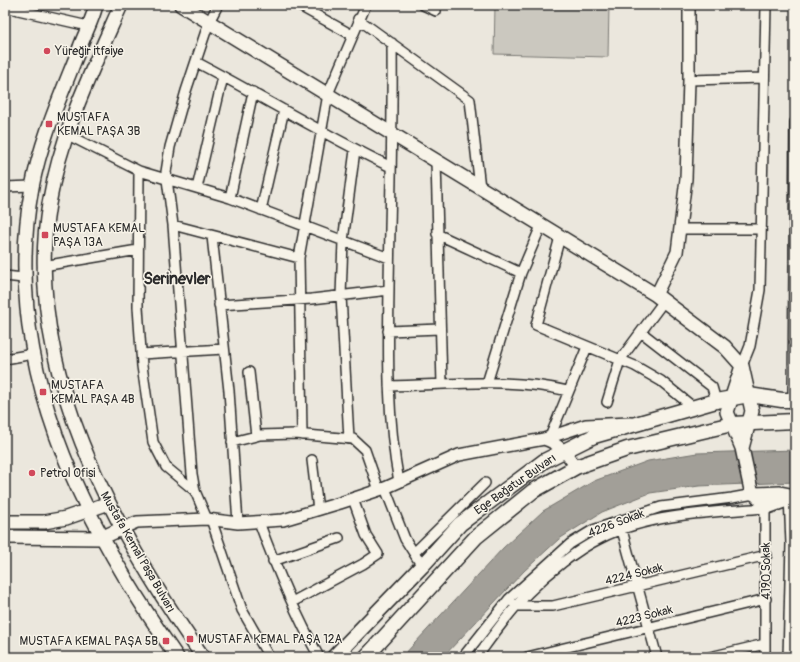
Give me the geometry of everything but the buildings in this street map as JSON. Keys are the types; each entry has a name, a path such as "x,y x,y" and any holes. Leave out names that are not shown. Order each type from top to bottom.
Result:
{"main road":[{"name":"Mustafa Kemal Paşa Bulvarı","path":"96,5 49,124 32,186 24,246 23,278 33,354 53,432 75,485 101,538 177,657"},
{"name":"Mustafa Kemal Paşa Bulvarı","path":"121,5 80,97 66,134 49,203 43,266 52,340 70,414 92,470 147,573 203,657"},
{"path":"181,5 660,298 725,347 742,366 752,411 742,448"},
{"path":"742,366 727,412 742,448 752,492 762,501 766,508 792,497"},
{"name":"Ege Bağatur Bulvarı","path":"334,657 422,566 460,524 544,461 594,436 716,401 749,395 794,400"},
{"name":"Ege Bağatur Bulvarı","path":"366,657 476,537 533,491 576,467 627,449 732,424 748,422 795,421"},
{"name":"4226 Sokak","path":"752,492 780,493 792,497"},
{"path":"5,522 44,522 88,511 110,503"},
{"path":"5,537 101,538 123,528"}],"street":[{"path":"218,5 210,22 196,62 170,146 166,172 173,225 192,474 195,491 209,519 242,610 269,657"},
{"path":"298,5 352,35"},
{"path":"302,435 301,300 299,258 328,94 358,19 366,5"},
{"path":"424,5 436,11"},
{"path":"607,402 620,360 641,332 660,298 677,252 686,178 689,80 689,5"},
{"path":"742,366 750,346 760,290 766,5"},
{"path":"5,6 88,26"},
{"path":"358,19 470,100 480,188"},
{"path":"392,43 393,136 391,167 388,331 392,447 399,482"},
{"path":"196,62 254,92 356,150 391,167"},
{"path":"197,188 223,77"},
{"path":"689,80 764,78"},
{"path":"230,198 254,92"},
{"path":"261,210 284,110"},
{"path":"794,400 795,122"},
{"path":"66,134 139,171 230,198 389,258"},
{"path":"349,439 341,296 343,241 356,150"},
{"path":"436,161 442,384"},
{"path":"139,171 138,306 141,354 153,442 166,467 195,491"},
{"path":"5,187 32,186"},
{"path":"173,225 299,258"},
{"path":"487,383 521,273 541,226"},
{"path":"680,229 761,229"},
{"path":"437,234 521,273"},
{"path":"212,236 224,349 238,523"},
{"path":"560,237 536,325 635,366 661,381 693,407"},
{"path":"43,266 138,250"},
{"path":"5,276 23,278"},
{"path":"219,305 301,300 389,290"},
{"path":"388,331 440,329"},
{"path":"641,332 712,387 716,401"},
{"path":"547,438 587,347"},
{"path":"141,354 224,349"},
{"path":"5,359 33,354"},
{"path":"250,372 256,436"},
{"path":"389,386 475,382 543,385 568,391"},
{"path":"123,528 137,522 209,519 238,523 283,520 382,489 459,455 547,438 586,425 638,423"},
{"path":"232,442 256,436 302,435 353,439 365,450 405,539 422,566"},
{"path":"547,438 564,451 576,467"},
{"path":"312,460 318,510"},
{"path":"414,553 485,483"},
{"name":"4226 Sokak","path":"463,657 509,599 570,544 594,530 661,507 732,498 752,492"},
{"path":"788,657 792,644 792,497"},
{"path":"292,602 363,564 378,554 366,535 354,499"},
{"path":"477,657 516,606 529,592 579,551 602,538 622,530 676,517 766,508"},
{"name":"4190 Sokak","path":"765,657 767,555 766,508"},
{"path":"259,522 273,561 319,657"},
{"path":"622,530 650,627 657,657"},
{"path":"273,561 339,538"},
{"name":"4224 Sokak","path":"516,606 553,606 767,555"},
{"path":"509,599 516,606"},
{"name":"4223 Sokak","path":"527,657 766,599"},
{"path":"710,657 765,644"}],"shaded area":[{"path":"495,5 609,5 608,57 494,54"},
{"path":"795,450 795,482 699,486 650,493 602,512 559,539 524,571 443,657 402,657 503,548 543,511 594,481 648,461 697,453"}],"place":[{"name":"Yüreğir itfaiye","path":"47,51"},
{"name":"MUSTAFA KEMAL PAŞA 3B","path":"49,124"},
{"name":"MUSTAFA KEMAL PAŞA 13A","path":"45,235"},
{"name":"MUSTAFA KEMAL PAŞA 4B","path":"43,392"},
{"name":"Petrol Ofisi","path":"32,473"},
{"name":"MUSTAFA KEMAL PAŞA 12A","path":"190,639"},
{"name":"MUSTAFA KEMAL PAŞA 5B","path":"166,641"}],"district":[{"name":"Serinevler","path":"177,278"}]}
